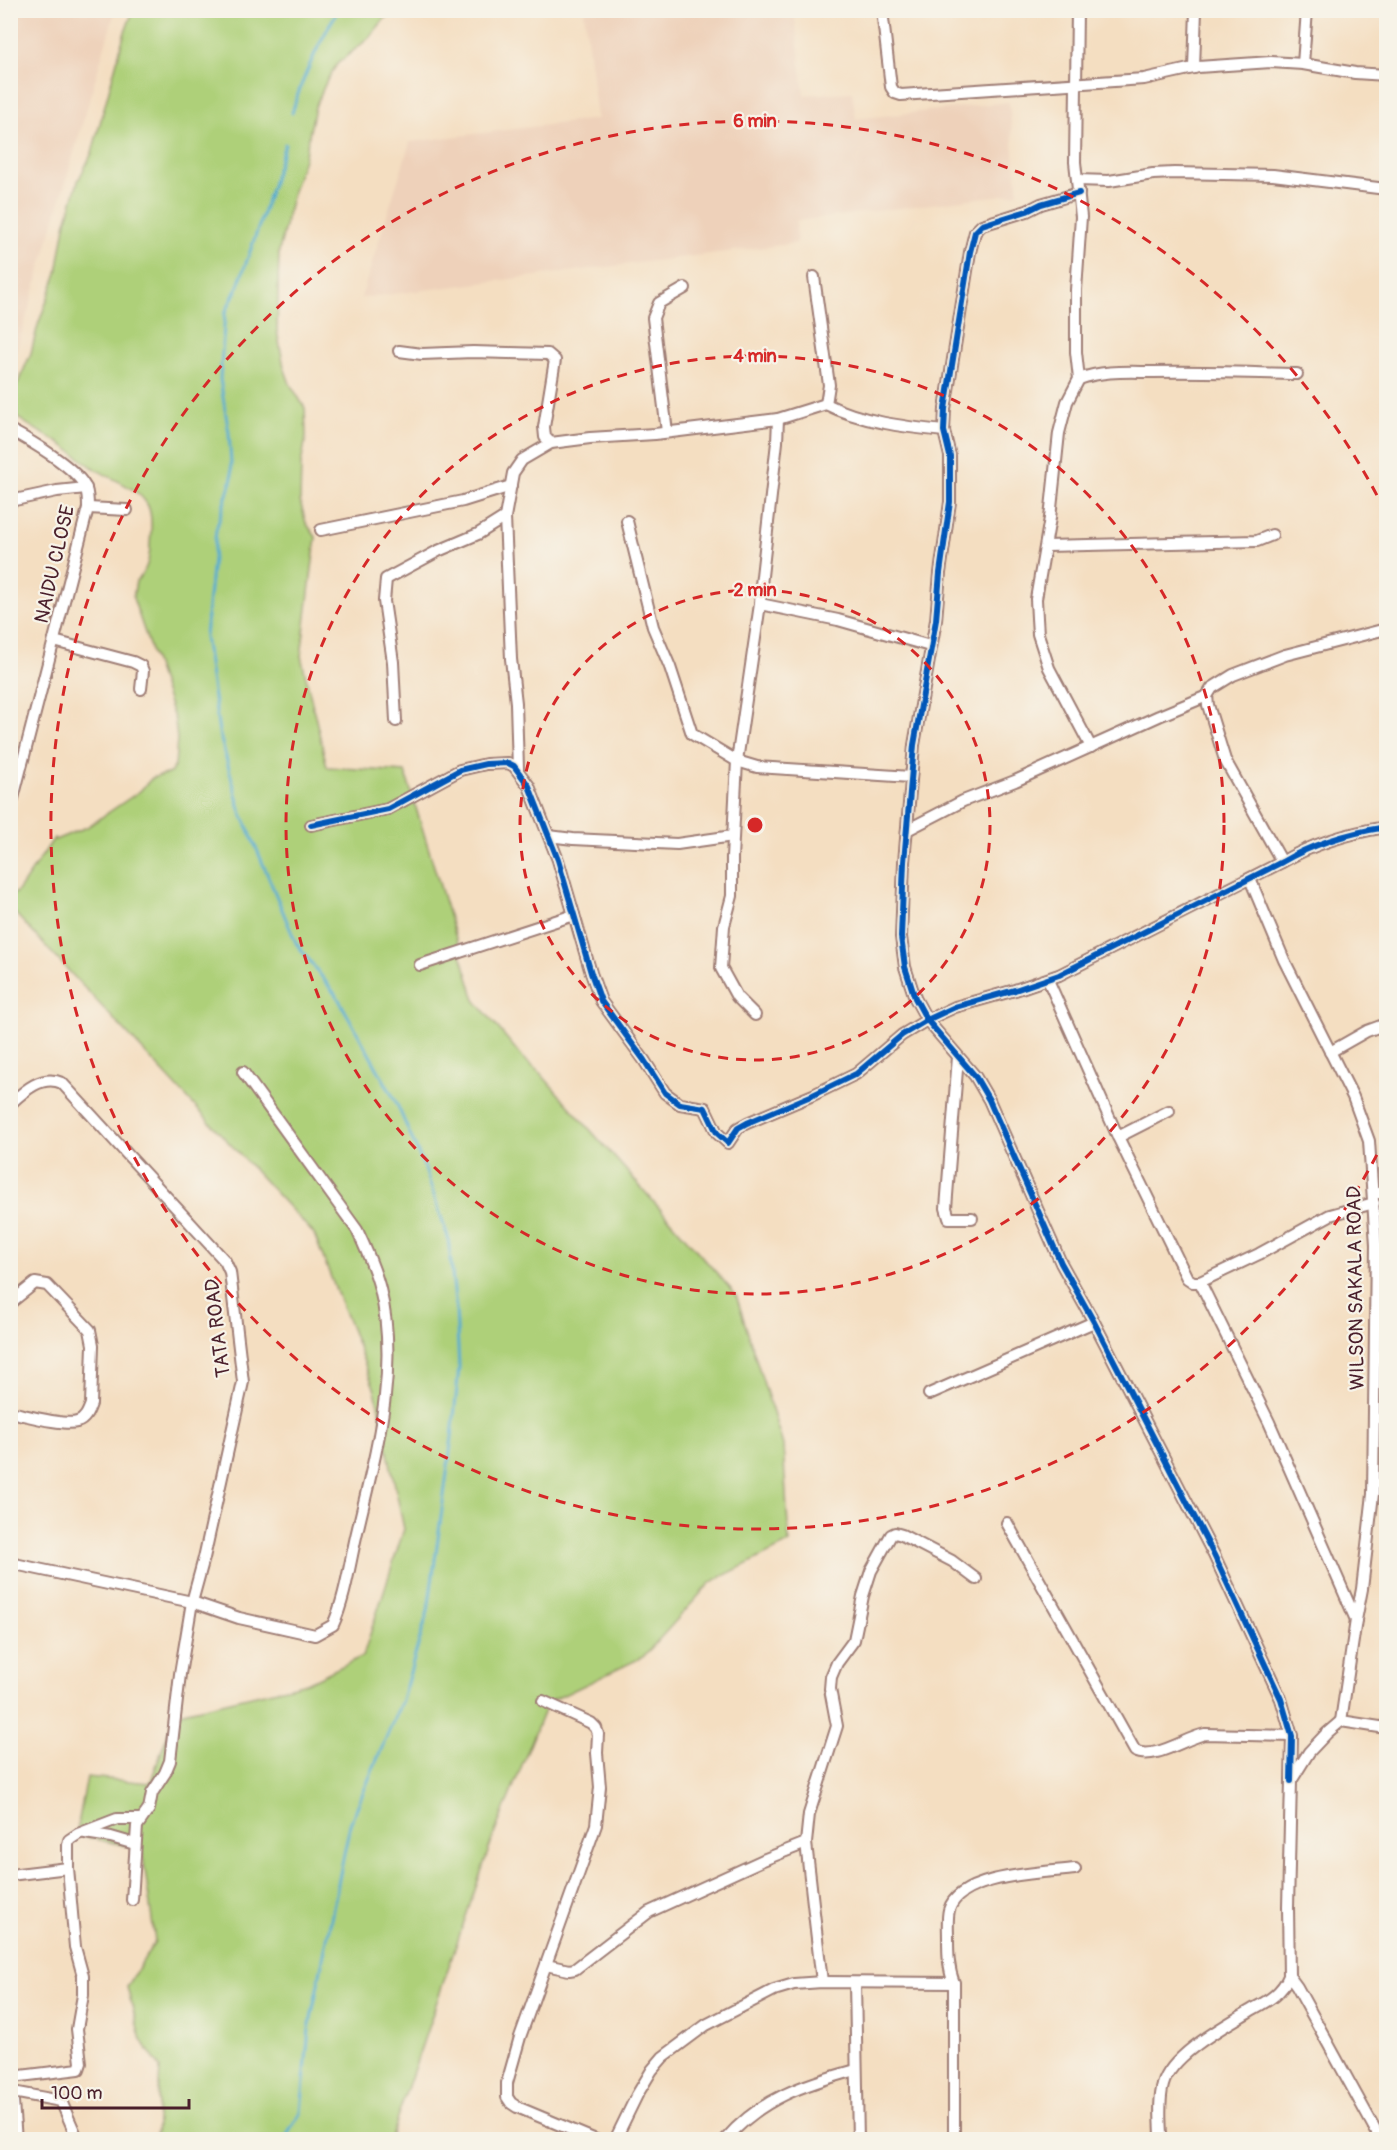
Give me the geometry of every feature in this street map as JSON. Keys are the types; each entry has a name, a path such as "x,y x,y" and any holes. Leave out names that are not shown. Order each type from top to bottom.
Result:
{"street":[{"path":"882,10 890,82 895,93 901,95 1144,79 1194,68 1271,62 1386,75"},
{"path":"1077,10 1075,85 1077,180 1081,217 1076,290 1079,379 1067,402 1059,433 1046,546 1036,599 1038,634 1049,668 1091,747"},
{"path":"1194,68 1196,10"},
{"path":"1303,64 1307,10"},
{"path":"1077,180 1108,181 1174,172 1274,175 1386,189"},
{"path":"1079,193 989,222 975,232 956,332 944,431 950,456 950,502 936,620 914,745 901,936 903,958 911,988 927,1020 975,1076 989,1100 1057,1253 1214,1555 1281,1699 1292,1736 1288,1907 1289,1976 1285,1986 1276,1995 1211,2034 1168,2072 1161,2097 1161,2139"},
{"path":"814,277 830,385 826,404"},
{"path":"667,432 653,318 659,303 685,288"},
{"path":"399,351 422,354 473,352 548,354 555,360 544,427 545,437 551,443"},
{"path":"1079,379 1107,373 1186,371 1298,374"},
{"path":"518,769 505,517 513,472 522,460 551,443 778,419 826,404 840,412 897,426 944,431"},
{"path":"756,1015 737,997 721,968 724,926 732,896 737,761 760,604 778,419"},
{"name":"NAIDU CLOSE","path":"10,430 52,456 71,472 86,488 88,508 10,810"},
{"path":"321,530 463,501 511,486"},
{"path":"10,501 57,491 86,488"},
{"path":"88,508 127,510"},
{"path":"396,721 393,662 384,601 386,579 438,551 478,534 505,517"},
{"path":"627,521 653,627 692,734 737,761 757,767 775,770 911,777"},
{"path":"1046,546 1257,541 1272,535"},
{"path":"760,604 838,620 930,646"},
{"path":"1282,862 1225,760 1208,705 1208,696 1212,688 1233,675 1285,655 1386,629"},
{"path":"54,641 141,666 143,671 141,689"},
{"path":"907,830 963,801 1015,781 1208,696"},
{"path":"311,825 388,809 460,770 502,763 508,763 518,769 529,786 549,836 601,1001 644,1060 664,1093 680,1104 705,1108 717,1133 728,1143 738,1128 747,1123 774,1113 856,1074 902,1035 927,1020 955,1007 1048,980 1250,879 1302,850 1337,837 1386,826"},
{"path":"549,836 678,844 733,836"},
{"name":"WILSON SAKALA ROAD","path":"1250,879 1284,960 1353,1097 1369,1141 1374,1198 1377,1291 1373,1494 1362,1589 1341,1721"},
{"path":"420,965 574,915"},
{"path":"1048,980 1118,1137 1187,1278 1193,1282 1200,1282 1330,1215 1386,1193"},
{"path":"1330,1052 1386,1024"},
{"path":"958,1057 946,1208 949,1218 972,1218"},
{"path":"10,1563 192,1602 239,1618 315,1635 333,1626 346,1579 382,1417 387,1374 387,1329 380,1290 370,1258 357,1230 243,1072"},
{"name":"TATA ROAD","path":"10,1104 44,1080 52,1080 66,1087 229,1268 243,1382 192,1602 180,1674 170,1761 152,1793 149,1809 137,1826 132,1900"},
{"path":"1118,1137 1169,1111"},
{"path":"1200,1282 1269,1422 1356,1620"},
{"path":"10,1303 35,1283 47,1284 90,1330 93,1345 91,1404 84,1419 68,1423 10,1412"},
{"path":"929,1394 1094,1322"},
{"path":"1006,1522 1045,1594 1089,1666 1131,1746 1136,1751 1141,1754 1153,1753 1193,1736 1205,1734 1292,1736"},
{"path":"822,1982 806,1843 811,1804 837,1726 831,1677 837,1663 854,1640 871,1571 888,1538 895,1533 952,1561 976,1579"},
{"path":"543,1701 591,1723 596,1728 600,1787 596,1825 520,2037 507,2083 507,2097 517,2107 596,2139"},
{"path":"1291,1781 1309,1752 1326,1733 1341,1721 1386,1728"},
{"path":"12,2085 79,2069 81,2066 77,2029 83,1995 83,1976 75,1947 67,1851 69,1840 82,1832 117,1819 140,1819"},
{"path":"82,1832 135,1844"},
{"path":"546,1965 569,1970 575,1969 660,1906 806,1843"},
{"path":"10,1875 68,1868"},
{"path":"954,2139 954,1983 949,1964 949,1910 955,1898 965,1890 996,1879 1075,1869"},
{"path":"1289,1976 1381,2139"},
{"path":"615,2139 637,2095 663,2057 706,2025 774,1990 794,1984 822,1982 954,1983"},
{"path":"855,1983 858,2139"},
{"path":"10,2064 16,2139"},
{"path":"725,2139 746,2118 772,2100 800,2087 856,2070"},
{"path":"12,2085 61,2101 78,2139"}],"shaded area":[{"path":"10,11 115,11 11,370"},
{"path":"584,11 794,11 804,95 852,92 856,119 1009,102 1018,193 796,221 797,243 361,298 410,142 597,119"}],"green space":[{"path":"133,11 391,11 369,38 337,64 327,80 315,107 304,159 294,188 279,251 277,331 290,384 305,408 306,437 301,464 300,501 306,523 316,537 301,656 327,767 405,772 475,1000 522,1057 541,1074 736,1295 783,1445 789,1543 711,1582 643,1657 547,1703 493,1837 390,2139 156,2139 160,2067 141,2040 127,1987 155,1941 142,1849 76,1835 87,1777 150,1783 175,1714 307,1683 363,1656 404,1529 375,1390 314,1234 11,909 10,897 19,890 54,838 55,840 87,827 140,791 152,778 170,773 175,766 177,739 175,721 133,598 136,581 143,574 150,550 149,508 136,492 94,468 17,417 15,390 31,353 38,325 57,273 65,226 78,181 92,153 124,35"}],"waterway":[{"path":"292,113 312,60 338,10"},
{"path":"284,2140 301,2112 309,2029 350,1824 402,1700 428,1611 452,1437 459,1367 456,1309 448,1237 425,1169 396,1102 338,998 296,943 240,809 219,732 205,636 216,530 232,478 229,433 220,379 225,313 238,286 285,144"}],"cycle path":[{"path":"1079,193 982,225 975,232 970,252 945,409 944,431 950,456 950,502 936,620 914,745 904,862 901,937 905,967 915,998 927,1020 975,1076 989,1100 1061,1263 1094,1322 1214,1555 1281,1699 1292,1736 1291,1781"},
{"path":"311,825 388,809 460,770 486,764 508,763 514,766 529,786 558,860 601,1001 665,1093 680,1104 705,1108 717,1133 728,1143 738,1128 747,1123 856,1074 902,1035 927,1020 955,1007 1059,975 1307,849 1359,832 1386,827"}]}
